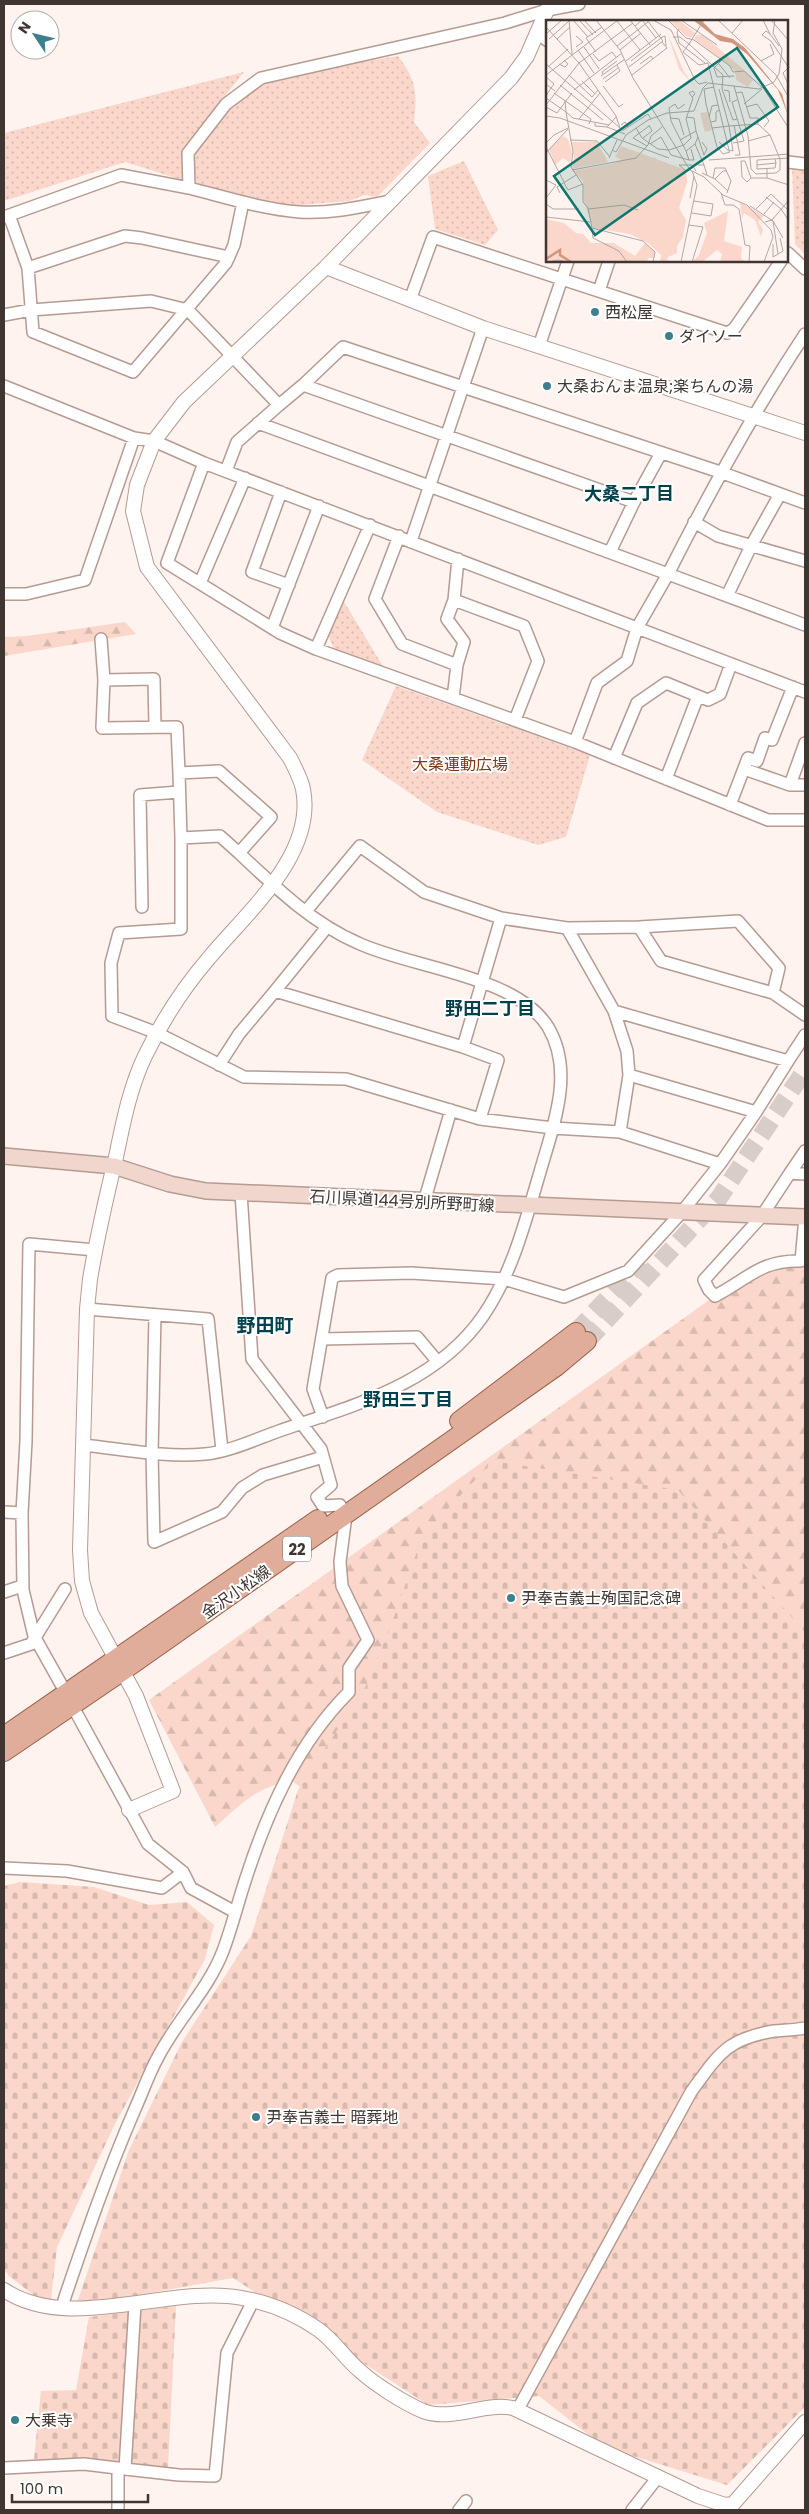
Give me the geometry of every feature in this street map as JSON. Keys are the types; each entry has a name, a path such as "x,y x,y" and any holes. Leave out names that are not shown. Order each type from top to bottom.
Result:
{"main road":[{"name":"石川県道144号別所野町線","path":"4,1156 114,1166 170,1184 206,1191 241,1194 680,1214 805,1217"},
{"name":"金沢小松線","path":"4,1736 69,1699 120,1666 343,1510 556,1366 582,1337"},
{"name":"金沢小松線","path":"4,1752 69,1699"}],"street":[{"path":"189,188 188,153 226,104 261,78 505,24 548,7 579,4"},
{"path":"129,1810 173,1791 120,1666 91,1614 82,1582 80,1550 87,1309 95,1250 129,1101 144,1057 157,1033 208,959 273,885 294,850 304,818 303,788 290,758 147,567 133,511 137,486 154,441 184,402 326,267 511,78 543,37 548,7"},
{"path":"789,162 805,164"},
{"path":"243,202 234,245 229,257 188,310 133,372 32,332 28,268 6,216 121,175 189,188 243,202 302,212 347,209 391,201"},
{"path":"28,268 125,236 229,257"},
{"path":"410,300 433,237 727,333 734,329 780,262"},
{"path":"789,254 805,269"},
{"path":"539,346 568,262"},
{"path":"599,291 609,262"},
{"path":"326,267 483,328 805,433"},
{"path":"4,315 31,310 151,301 188,310 279,405"},
{"path":"410,541 483,328"},
{"path":"575,742 597,683 627,661 637,628 668,574 720,472 753,415 805,334"},
{"path":"226,471 237,442 303,385 343,347 720,472 805,503"},
{"path":"303,385 634,502"},
{"path":"4,386 134,438 154,441 204,463 805,692"},
{"path":"258,423 805,625"},
{"path":"4,594 26,594 85,580 134,438"},
{"path":"610,552 634,502 661,453"},
{"path":"204,463 166,563 272,628 316,649 575,742 768,820 805,820"},
{"path":"200,583 245,478"},
{"path":"281,492 252,572 289,585"},
{"path":"727,596 751,546 780,494"},
{"path":"272,628 319,506"},
{"path":"694,522 718,536 805,561"},
{"path":"316,649 370,525"},
{"path":"399,536 375,599 402,644 457,665"},
{"path":"453,698 457,665 464,642 447,620 454,600 458,559"},
{"path":"454,600 524,626 538,660 515,720"},
{"path":"101,639 104,680 102,728 176,727 180,792 181,929 119,933 111,963 112,1016 157,1033 244,1077 346,1079 480,1119 553,1128 620,1132 720,1164"},
{"path":"614,758 636,703 666,683 708,700 720,694 731,664"},
{"path":"104,680 154,679 155,727"},
{"path":"730,805 748,758 757,761 766,738 772,740 793,687"},
{"path":"666,778 698,696"},
{"path":"790,786 805,743"},
{"path":"744,770 790,786 805,785"},
{"path":"179,773 219,771 271,816 239,853"},
{"path":"142,907 140,795 180,792"},
{"path":"83,1445 182,1456 209,1454 323,1417 391,1391 415,1379 438,1362 470,1332 504,1279 510,1267 558,1112 560,1077 558,1052 548,1027 533,1010 510,993 360,944 327,928 273,885 220,836 181,838"},
{"path":"306,911 360,846 424,892 501,918 567,928 639,927 738,920 779,968 772,993"},
{"path":"463,1047 501,918"},
{"path":"639,927 661,962 772,993 805,1015"},
{"path":"220,1065 238,1034 327,928"},
{"path":"567,928 614,1011 627,1051 629,1075 620,1132"},
{"path":"274,991 463,1047 498,1060 480,1119"},
{"path":"614,1011 788,1061"},
{"path":"323,1417 313,1388 332,1278 338,1275 411,1274 504,1279 564,1297 628,1271 680,1214 720,1164 805,1035"},
{"path":"629,1075 756,1112"},
{"path":"424,1202 452,1110"},
{"path":"805,1151 760,1217 704,1280 709,1290 715,1296 766,1265 786,1260 801,1260 805,1217"},
{"path":"790,1173 805,1174"},
{"path":"64,2308 64,2300 118,2146 157,2058 172,2032 212,1976 223,1950 276,1799 297,1758 326,1717 349,1692 349,1668 368,1640 342,1586 340,1562 343,1510 323,1506 317,1497 331,1485 321,1449 252,1359 241,1194"},
{"path":"95,1250 29,1244 26,1441 22,1513 23,1590 34,1636 148,1844 183,1872 190,1888 235,1912"},
{"path":"87,1309 208,1319 222,1450"},
{"path":"155,1315 152,1453 154,1542 222,1512 242,1488 263,1474 323,1457"},
{"path":"322,1339 417,1337 438,1362"},
{"path":"4,1512 22,1513"},
{"path":"4,1592 19,1588 23,1590"},
{"path":"4,1652 31,1644 34,1636 65,1589"},
{"path":"4,1868 67,1871 162,1888 183,1872"},
{"path":"518,2410 686,2101 708,2069 730,2044 752,2035 805,2028"},
{"path":"4,2290 21,2300 64,2308 135,2304 216,2296 271,2305 320,2331 360,2371 423,2411 436,2415 502,2406 518,2410 713,2502 736,2507 805,2422"},
{"path":"4,2468 84,2464 179,2475 215,2476 227,2353 252,2301"},
{"path":"118,2510 135,2304"},
{"path":"632,2510 658,2477"}],"green space":[{"path":"398,56 409,73 414,87 414,122 430,143 377,197 364,195 349,201 288,206 196,183 188,153 226,104 261,78"},
{"path":"244,72 182,149 182,180 125,162 4,201 4,133"},
{"path":"464,161 498,230 485,245 435,229 428,176"},
{"path":"792,166 805,168 805,254 795,244"},
{"path":"343,600 384,668 334,649 328,635"},
{"path":"125,622 136,634 4,656 4,637 27,636"},
{"name":"大桑運動広場","path":"396,686 590,755 566,837 538,845 437,812 362,760"},
{"path":"791,1256 805,1261 805,2117 228,2029 314,1797 292,1781 268,1787 250,1798 215,1827 149,1700 726,1288 746,1283"},
{"path":"493,1461 678,1490 805,1632 805,2407 727,2485 604,2447 539,2396 428,2405 233,2278 76,2306 129,2150 182,2042 251,1936 298,1790 366,1686 390,1628 423,1535"},
{"path":"20,1882 94,1887 149,1905 187,1902 214,1925 205,1959 116,2122 57,2247 50,2308 9,2276 4,2269 4,1886"},
{"path":"176,2306 168,2468 34,2459 41,2391 76,2390 89,2317"}],"tunnel":[{"path":"587,1341 719,1198 805,1070"},
{"path":"576,1332 642,1261"}],"place":[{"name":"西松屋","path":"595,312"},
{"name":"ダイソー","path":"669,336"},
{"name":"大桑おんま温泉;楽ちんの湯","path":"547,386"},
{"name":"尹奉吉義士殉国記念碑","path":"511,1598"},
{"name":"尹奉吉義士 暗葬地","path":"256,2117"},
{"name":"大乗寺","path":"15,2420"}],"district":[{"name":"大桑二丁目","path":"629,493"},
{"name":"野田二丁目","path":"490,1008"},
{"name":"野田町","path":"265,1325"},
{"name":"野田三丁目","path":"408,1399"}]}
